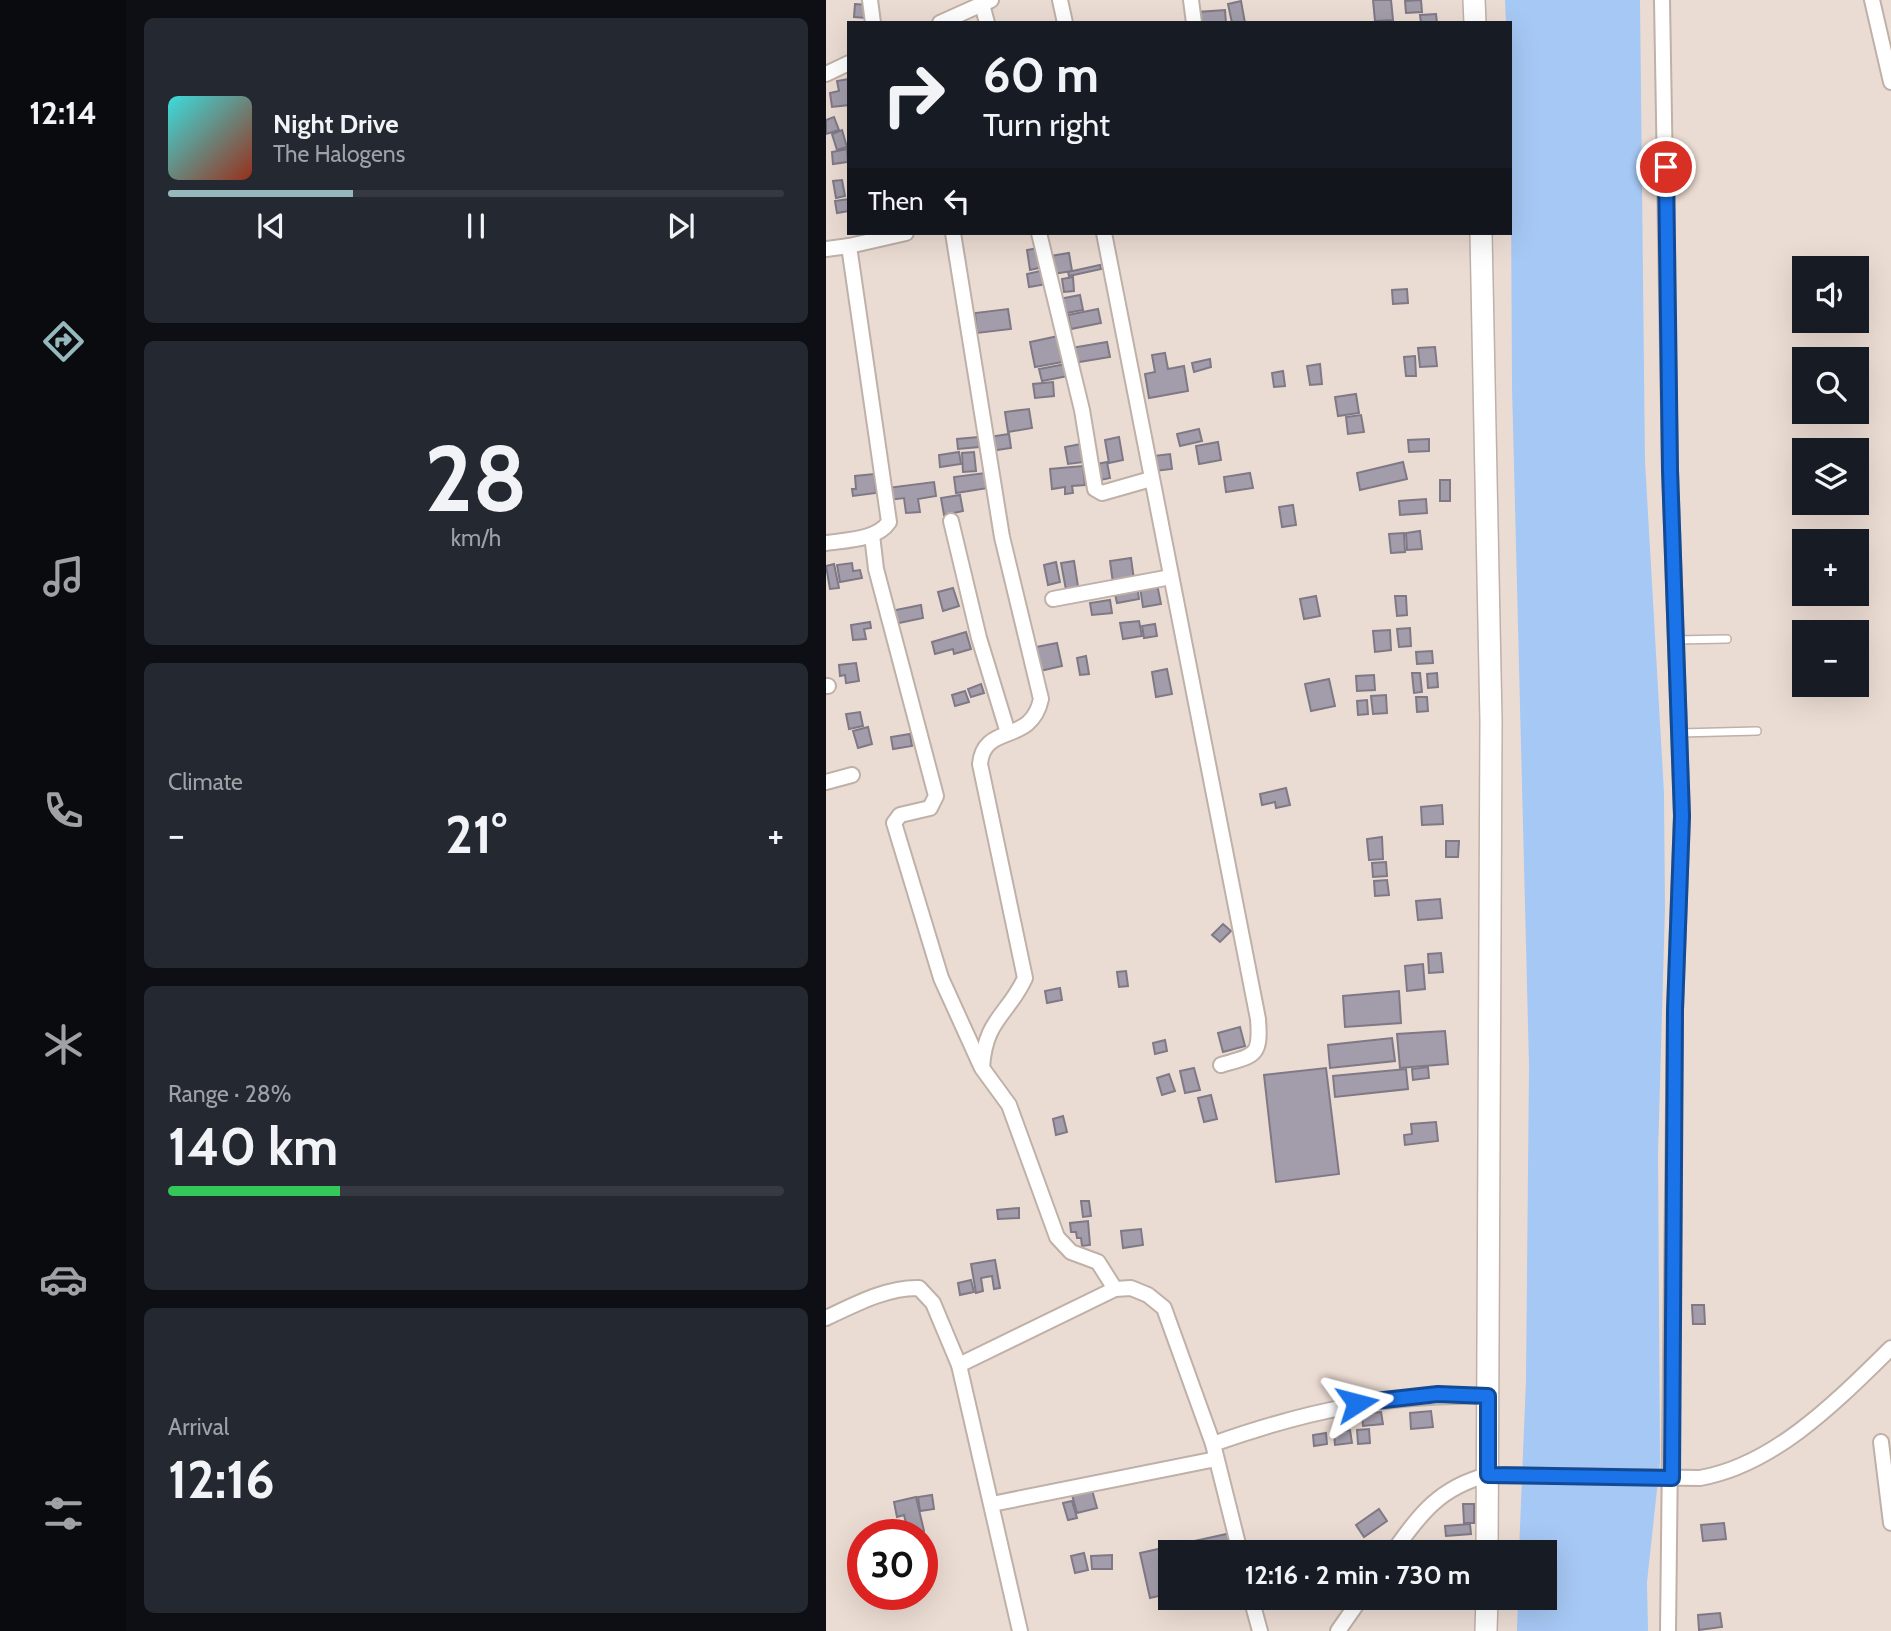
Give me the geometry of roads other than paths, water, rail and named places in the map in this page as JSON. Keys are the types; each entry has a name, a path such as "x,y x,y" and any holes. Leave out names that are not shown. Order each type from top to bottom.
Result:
{"main road":[{"path":"1474,0 1475,21"},
{"path":"1481,235 1491,735 1488,1396 1496,1475 1488,1540"},
{"path":"1486,1631 1487,1610"}],"street":[{"path":"870,0 873,21"},
{"path":"1060,0 1065,21"},
{"path":"1191,0 1194,21"},
{"path":"1662,0 1682,816 1675,1010 1668,1631"},
{"path":"1872,0 1891,82"},
{"path":"944,21 987,2 987,21"},
{"path":"826,74 847,64"},
{"path":"826,249 897,235"},
{"path":"953,235 1002,537 1041,699 1031,724 988,743 981,752 980,764 1025,978 989,1031 983,1048 982,1068"},
{"path":"1039,235 1082,410 1095,489 1102,493 1152,479"},
{"path":"1104,235 1258,1019 1258,1050 1254,1055 1221,1065"},
{"path":"826,543 872,535 883,531 889,522 849,246"},
{"path":"951,521 979,638 1008,733"},
{"path":"872,535 876,569 936,796 930,808 900,815 894,823 941,978 982,1068 1009,1105 1057,1237 1071,1252 1098,1262 1115,1289"},
{"path":"1053,599 1171,577"},
{"path":"826,782 852,775"},
{"path":"826,1318 875,1297 907,1288 919,1288 933,1303 959,1365 1020,1631"},
{"path":"959,1365 1115,1289 1131,1288 1148,1294 1164,1308 1213,1444 1237,1540"},
{"path":"1403,1540 1443,1493 1466,1481 1496,1475 1700,1479 1724,1474 1760,1456 1846,1391 1891,1348"},
{"path":"1213,1444 1329,1408 1384,1398 1438,1394 1488,1396"},
{"path":"1881,1442 1891,1523"},
{"path":"992,1504 1216,1460"},
{"path":"1254,1610 1260,1631"},
{"path":"1338,1631 1353,1610"}],"lane":[{"path":"1676,640 1727,639"},
{"path":"1679,733 1757,731"}],"water":[{"path":"1505,0 1640,0 1645,461 1664,793 1665,908 1658,1154 1660,1462 1647,1582 1648,1631 1517,1631 1518,1610 1557,1610 1557,1540 1519,1540 1526,1379 1529,1065 1512,386 1512,21 1506,21"}]}
